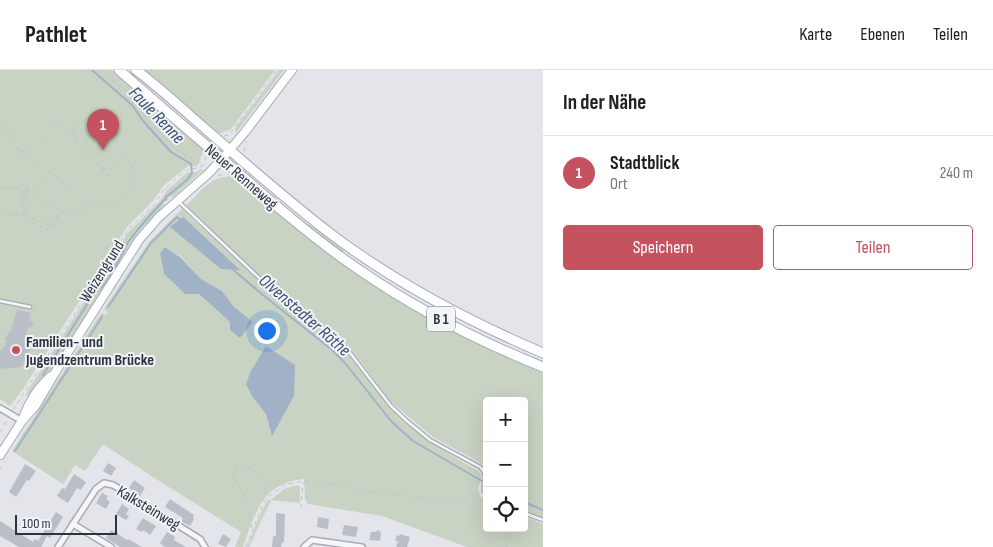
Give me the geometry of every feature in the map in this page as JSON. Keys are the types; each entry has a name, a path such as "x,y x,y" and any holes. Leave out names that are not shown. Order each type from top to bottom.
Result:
{"main road":[{"name":"Neuer Renneweg","path":"119,70 293,220 345,260 398,295 451,325 543,367"},
{"name":"Neuer Renneweg","path":"136,70 295,205 351,248 389,274 445,306 493,331 543,353"},
{"name":"Weizengrund","path":"1,457 22,421 31,401 46,380 56,371 139,240 154,223 222,159 292,70"}],"street":[{"path":"0,408 22,421"},
{"name":"Kalksteinweg","path":"58,547 96,489 104,483 113,485 200,539 206,547"},
{"path":"73,524 111,547"},
{"path":"304,547 312,540 362,547"}],"lane":[{"path":"178,200 276,294 328,332 347,349 391,406 407,422 430,440 483,470"},
{"path":"0,301 30,307"},
{"path":"528,514 543,520"}],"path":[{"name":"Neuer Renneweg","path":"99,70 132,96 146,118 174,148 206,166"},
{"path":"223,136 229,135 277,70"},
{"path":"72,133 82,121 91,116 103,116 118,125"},
{"path":"0,120 21,152 37,166 55,175 62,184 72,190 91,207"},
{"path":"21,152 37,144 56,123 62,123 72,133 84,152 112,178"},
{"name":"Neuer Renneweg","path":"232,131 236,134"},
{"path":"0,216 23,215 50,226 59,212 115,204 128,194 133,184 134,175 131,164 126,157 116,150"},
{"path":"204,164 207,153"},
{"path":"101,168 112,169 126,157"},
{"name":"Weizengrund","path":"14,409 125,233 154,205 163,191 181,174 204,164"},
{"path":"0,188 22,189 39,184 55,175"},
{"path":"22,189 24,206"},
{"path":"27,189 41,202 58,204 59,212 54,226 47,229 22,218 24,206 27,189"},
{"path":"0,432 7,420"},
{"path":"252,528 246,499 233,476 238,463 260,474 268,497"},
{"path":"301,508 303,481"},
{"path":"246,547 263,504 268,497 284,485 303,481 319,482 367,492 457,499 483,492"},
{"path":"506,547 512,532"}],"green space":[{"path":"0,70 112,70 204,150 197,166 188,166 163,186 154,200 127,227 21,392 10,406 0,399"},
{"path":"142,70 275,70 231,129 218,134"},
{"path":"279,70 284,70 236,133 235,128"},
{"path":"237,165 298,217 345,249 342,253 307,226"},
{"path":"202,169 172,198 171,196 163,202 165,205 139,231 56,364 31,397 25,395 129,231 160,201 167,190 188,172 196,172"},
{"path":"230,174 311,240 348,267 543,371 543,518 528,512 528,397 483,397 483,464 433,437 392,403 351,349 278,293 188,209 187,205 205,187 216,180 227,177"},
{"path":"182,209 277,298 329,336 347,353 388,405 408,425 431,443 478,471 482,476 478,488 480,496 483,498 483,532 528,532 528,518 543,524 543,547 467,547 382,516 308,504 305,499 304,479 290,482 269,493 256,512 243,547 235,547 241,532 103,444 85,471 75,465 63,484 12,451 101,313 106,315 108,313 104,309 149,242","holes":["165,247 180,256 201,279 222,291 234,307 253,322 230,322 199,294 185,294 164,274 160,253"]},
{"path":"298,485 300,487 300,503 271,500 284,489"},
{"path":"269,499 271,500 249,547 247,547 262,510"}],"water":[{"path":"183,217 240,270 221,269 170,227"},
{"path":"165,247 180,257 201,279 222,291 234,307 253,322 240,338 230,330 230,322 199,294 185,294 164,274 160,253"},
{"path":"266,346 295,365 294,396 272,436 266,414 252,396 246,384 251,371"}],"building":[{"name":"Familien- und Jugendzentrum Brücke","path":"17,310 31,313 29,320 34,322 31,328 28,327 25,346 31,344 29,353 21,367 0,369 0,350 2,350 7,341 4,339 11,330"},
{"path":"108,463 116,468 111,476 103,471"},
{"path":"25,464 36,471 29,481 27,480 16,497 9,492"},
{"path":"74,474 86,482 81,490 77,488 68,503 57,496 62,488 65,489"},
{"path":"134,480 145,488 140,496 129,488"},
{"path":"102,493 108,496 106,499 110,502 106,509 96,503"},
{"path":"170,499 194,515 190,526 181,521 183,518 165,507"},
{"path":"122,504 129,509 126,514 129,516 126,520 116,514"},
{"path":"56,512 63,517 50,538 47,536 41,547 19,547 0,536 0,521 33,542 35,539 38,541"},
{"path":"276,513 285,514 284,543 282,542 281,547 272,547 273,536 276,536"},
{"path":"318,517 329,519 328,529 317,527"},
{"path":"143,518 156,526 150,535 143,530 142,532 136,529"},
{"path":"344,525 358,527 356,537 342,535"},
{"path":"111,530 142,547 120,547 106,538"},
{"path":"379,530 381,533 380,541 369,540 371,532"},
{"path":"167,532 175,537 174,540 186,547 165,547 160,543"},
{"path":"223,534 231,539 226,547 218,544"},
{"path":"400,534 410,537 407,547 396,547 398,541 395,541 397,535 400,536"}],"waterway":[{"name":"Faule Renne","path":"92,70 132,105 144,122 171,152 191,164 192,173 187,180 166,197 166,200"},
{"path":"43,375 94,293 110,277 129,241 165,199"},
{"path":"108,307 151,243 177,217 180,220"},
{"name":"Olvenstedter Röthe","path":"231,268 331,349 345,363 391,421 413,441 483,482"},
{"path":"15,451 102,317"},
{"name":"Olvenstedter Röthe","path":"528,504 543,510"}],"place":[{"name":"Stadtblick","path":"103,150"},
{"name":"Familien- und Jugendzentrum Brücke","path":"16,350"}]}
